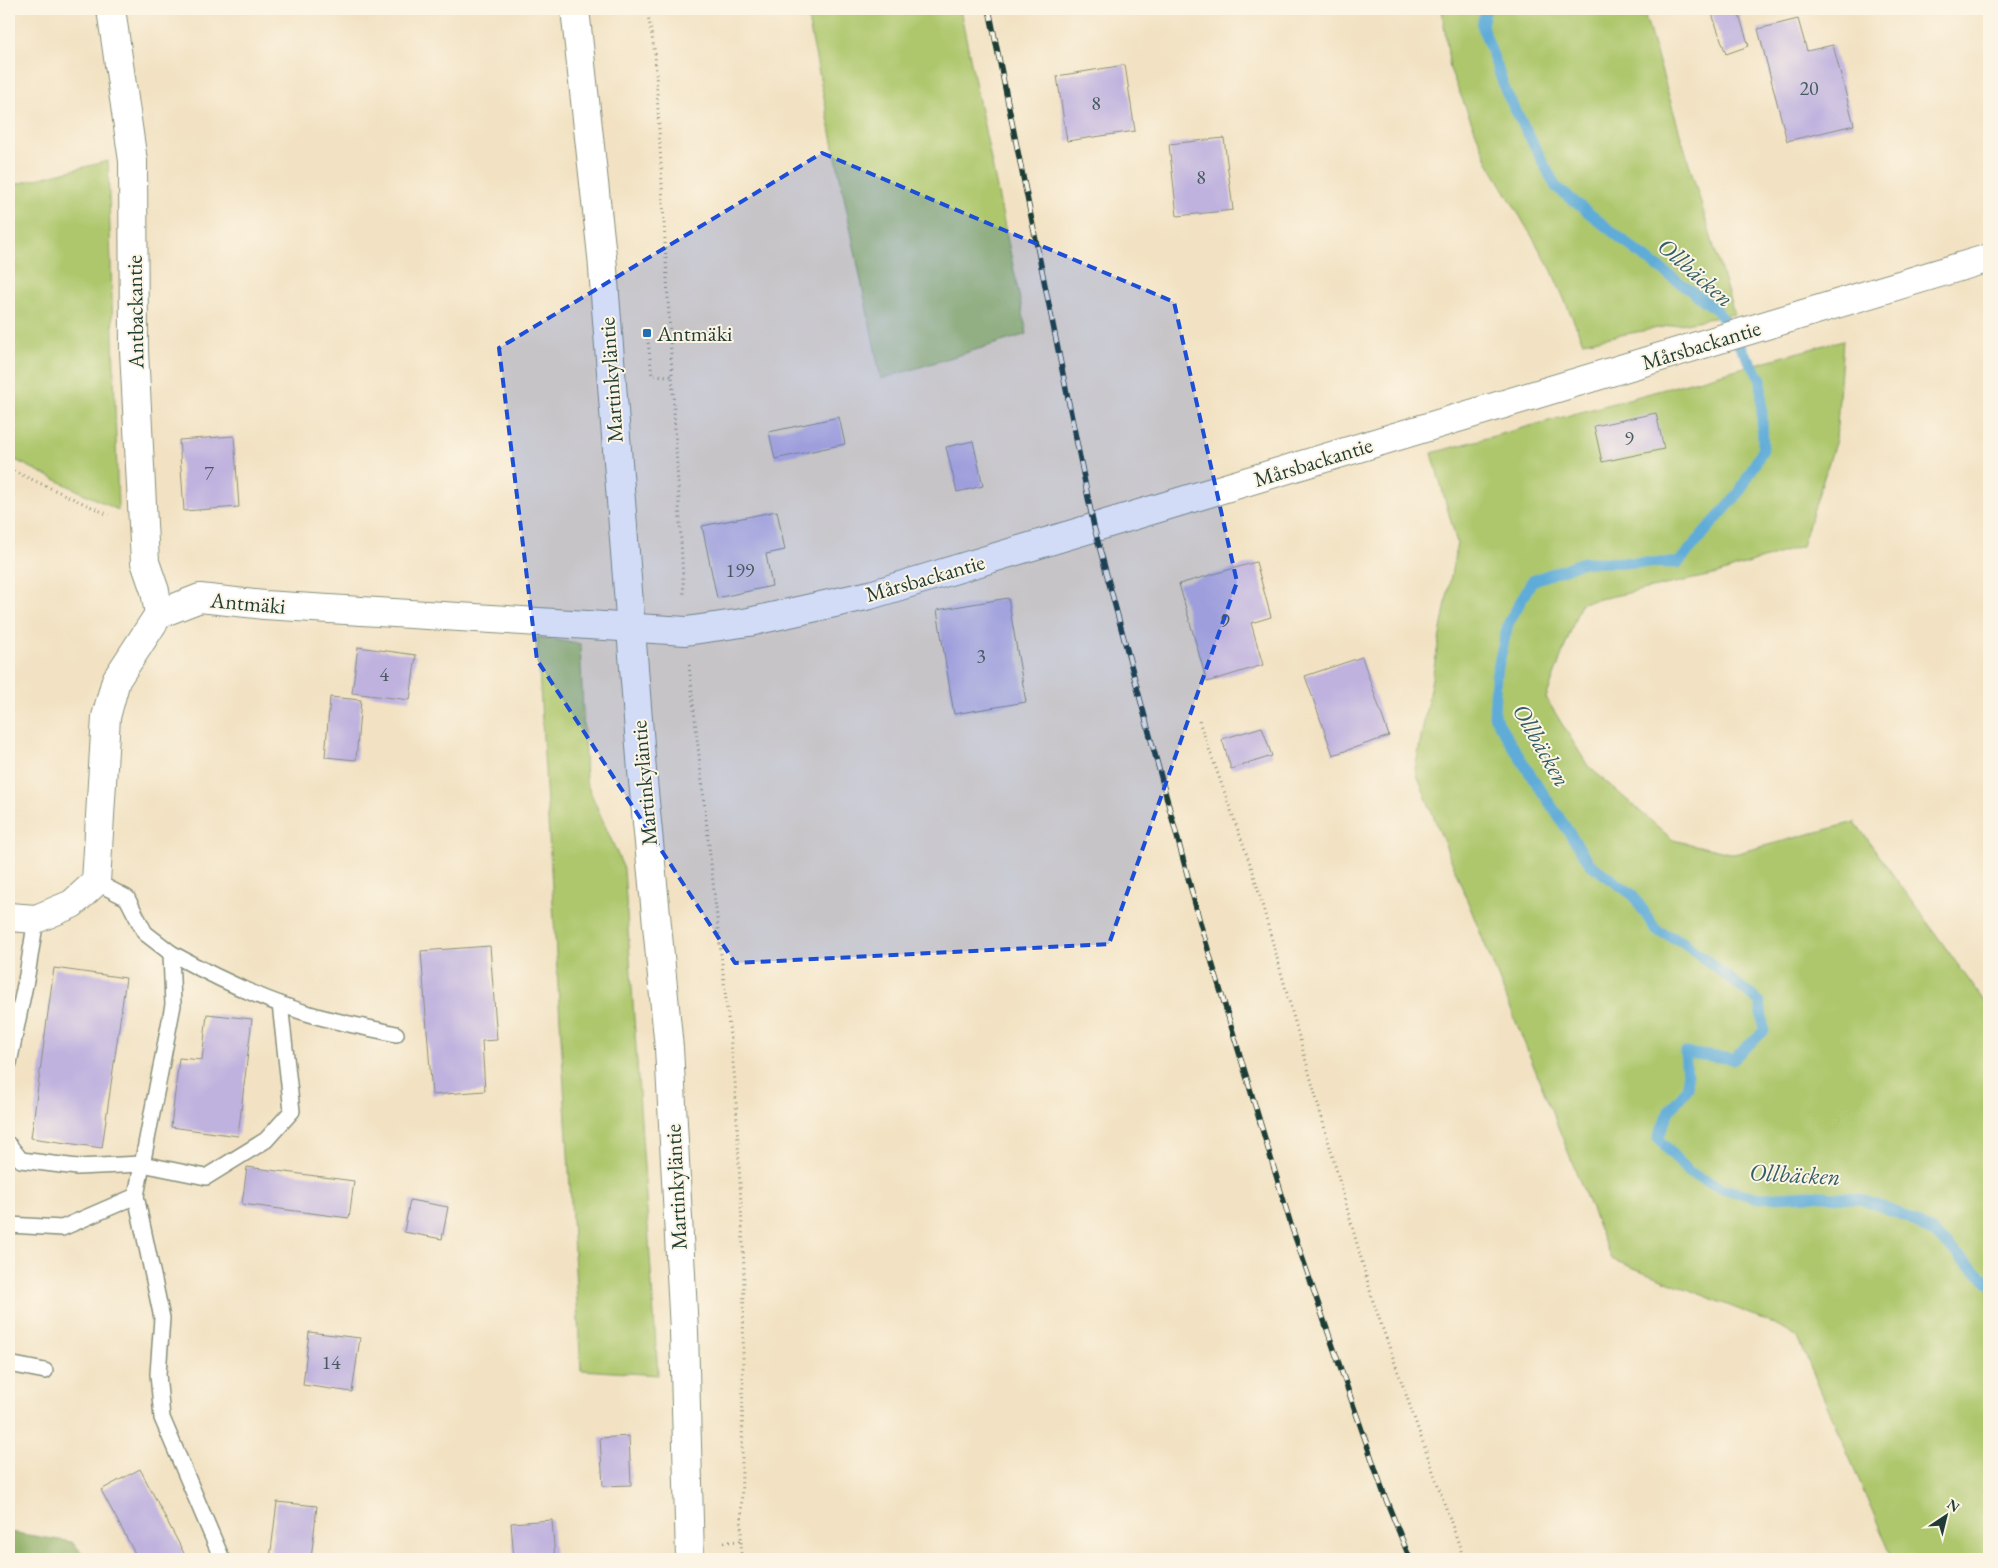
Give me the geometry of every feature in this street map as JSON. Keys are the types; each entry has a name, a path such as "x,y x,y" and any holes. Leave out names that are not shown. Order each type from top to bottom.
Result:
{"street":[{"name":"Antbackantie","path":"111,9 133,161 134,351 143,531 145,562 155,591 159,614"},
{"name":"Martinkyläntie","path":"575,9 602,256 630,627 669,1048 684,1331 690,1559"},
{"name":"Mårsbackantie","path":"630,627 686,631 749,622 870,595 1989,258"},
{"name":"Antmäki","path":"159,614 200,598 264,605 630,627"},
{"path":"9,917 36,919 72,904 96,882 106,717 116,680 159,614"}],"lane":[{"path":"96,882 127,898 145,933 171,954 203,971 280,1004 320,1018 396,1034"},
{"path":"9,1063 36,919"},
{"path":"171,954 173,1005 136,1196 162,1318 158,1374 162,1418 222,1559"},
{"path":"9,1145 21,1160 77,1167 142,1164 206,1177 266,1140 292,1112 280,1004"},
{"path":"9,1227 62,1228 136,1196"},
{"path":"9,1364 45,1371"}],"path":[{"path":"647,9 656,54 671,376 686,631 735,1081 744,1267 741,1559"},
{"path":"648,333 652,375 671,376"},
{"path":"9,469 143,531"},
{"path":"1199,721 1253,872 1373,1301 1464,1559"}],"highlighted area":[{"path":"822,153 1174,302 1237,582 1109,944 735,963 537,660 499,348"}],"green space":[{"path":"806,9 960,9 1027,334 881,379"},
{"path":"1442,9 1643,9 1734,314 1583,342 1551,269 1488,162 1450,69"},
{"path":"108,161 118,510 9,457 9,186"},
{"path":"1843,340 1836,440 1802,546 1717,574 1581,603 1546,698 1588,766 1673,840 1734,854 1855,822 1989,1008 1989,1559 1893,1559 1798,1338 1768,1321 1611,1259 1415,770 1457,543 1432,453"},
{"path":"537,637 580,644 586,782 624,869 658,1375 581,1370"},
{"path":"9,1532 72,1542 88,1559 9,1559"}],"building":[{"path":"1717,9 1737,9 1749,46 1726,54 1711,11"},
{"path":"1798,19 1807,51 1833,45 1854,125 1787,141 1758,29"},
{"path":"1125,65 1135,131 1067,141 1057,76"},
{"path":"1224,138 1233,210 1177,216 1169,144"},
{"path":"1656,413 1664,449 1602,462 1594,426"},
{"path":"839,417 845,444 775,459 769,432"},
{"path":"234,436 239,507 184,511 179,440"},
{"path":"973,441 983,486 957,492 946,447"},
{"path":"777,511 785,550 766,554 772,586 717,598 702,526"},
{"path":"1256,562 1271,617 1251,623 1263,665 1207,682 1179,584"},
{"path":"1008,598 1026,702 954,714 937,610"},
{"path":"358,647 416,655 410,700 352,693"},
{"path":"1362,657 1389,736 1333,755 1305,676"},
{"path":"330,697 361,700 356,760 325,757"},
{"path":"1262,727 1272,756 1231,769 1222,739"},
{"path":"490,946 497,1040 482,1041 485,1091 432,1095 421,951"},
{"path":"54,968 126,978 102,1148 31,1138"},
{"path":"207,1014 252,1019 238,1136 171,1127 179,1058 202,1060"},
{"path":"247,1167 354,1181 349,1218 242,1204"},
{"path":"410,1200 448,1207 442,1239 404,1232"},
{"path":"309,1332 360,1338 352,1392 303,1385"},
{"path":"629,1436 631,1485 603,1486 600,1438"},
{"path":"140,1469 187,1559 138,1559 101,1490"},
{"path":"277,1502 317,1506 311,1559 270,1559"},
{"path":"552,1520 555,1559 514,1559 511,1523"}],"waterway":[{"name":"Ollbäcken","path":"1486,9 1482,25 1506,92 1556,187 1643,256 1716,309 1761,379 1763,449 1739,493 1678,563 1583,562 1532,581 1508,624 1496,676 1494,716 1590,864 1633,895 1656,930 1683,942 1760,1002 1764,1031 1733,1059 1685,1053 1688,1088 1669,1111 1658,1138 1688,1172 1721,1188 1759,1198 1810,1195 1860,1199 1898,1213 1934,1233 1989,1283"}],"railway":[{"path":"989,9 1094,527 1201,926 1291,1225 1385,1497 1410,1559"}],"place":[{"name":"Antmäki","path":"647,333"}]}
